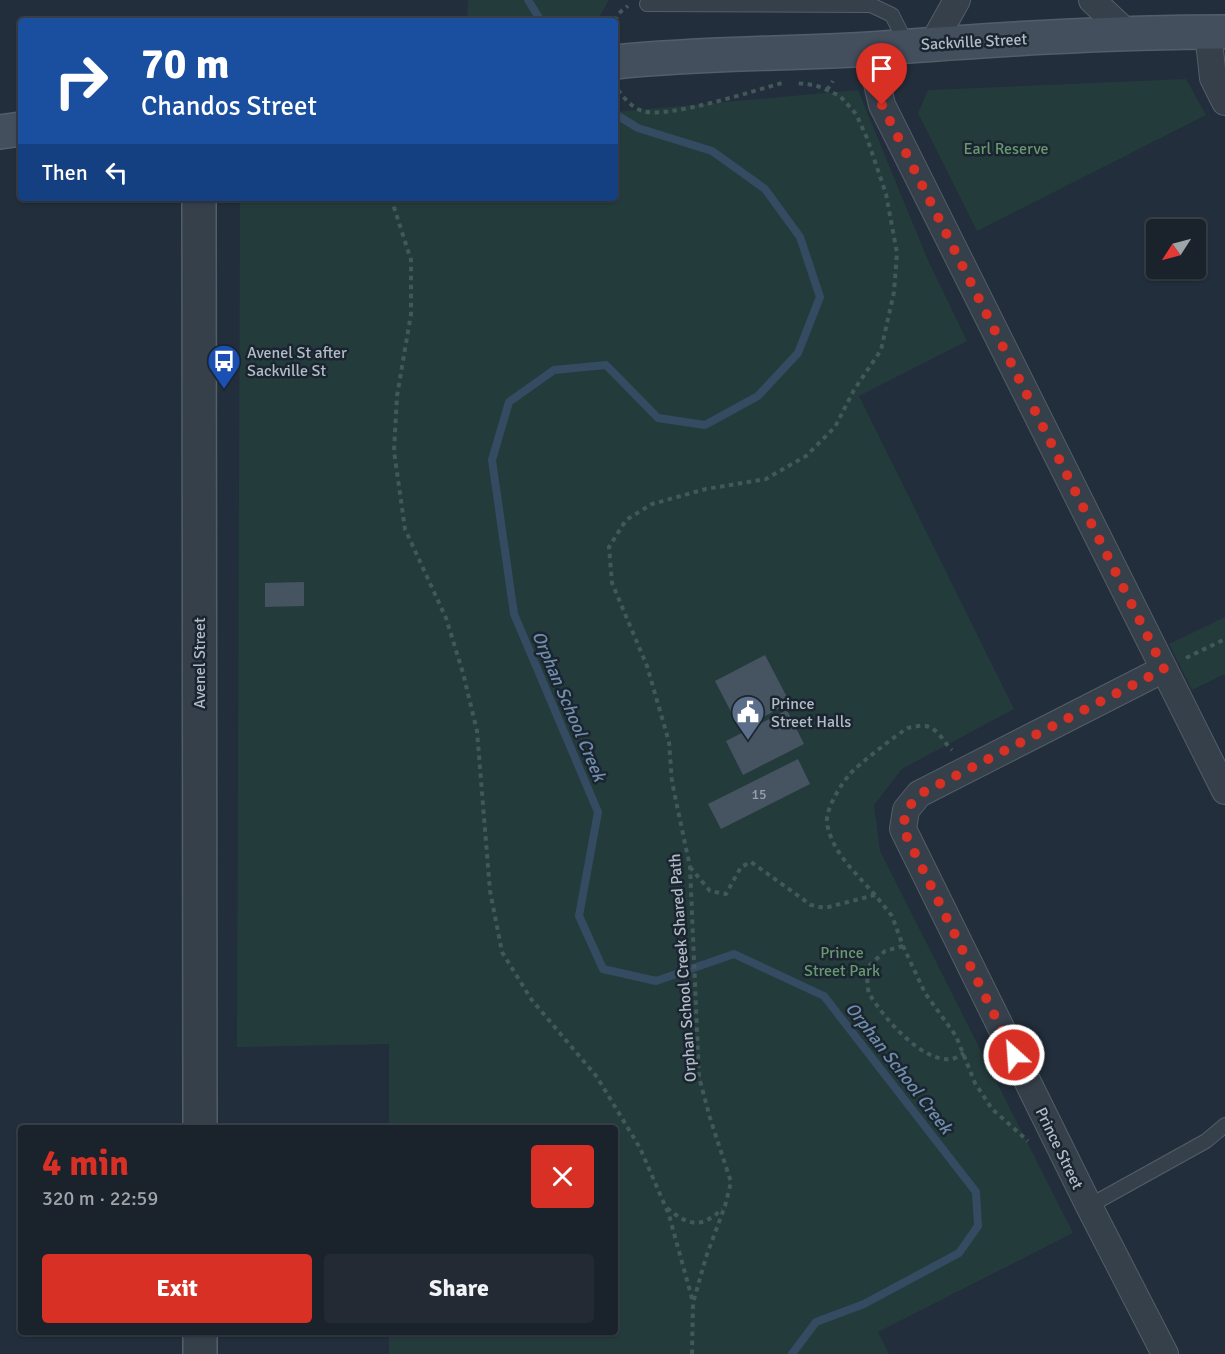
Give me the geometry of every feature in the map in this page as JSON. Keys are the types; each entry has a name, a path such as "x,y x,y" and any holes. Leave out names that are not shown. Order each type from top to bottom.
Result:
{"main road":[{"name":"Sackville Street","path":"624,61 869,49 920,44 1217,32"},
{"path":"0,132 18,129"}],"street":[{"path":"920,44 957,0"},
{"path":"1092,0 1128,34"},
{"path":"1217,32 1213,78 1225,102"},
{"path":"869,49 882,105 1225,791"},
{"name":"Avenel Street","path":"199,201 200,1125"},
{"name":"Prince Street","path":"1164,669 920,794 906,810 903,829 1055,1138 1165,1354"},
{"path":"200,1335 200,1354"}],"lane":[{"path":"647,4 871,5 892,15 920,44"},
{"path":"1089,1206 1206,1141 1225,1125"}],"path":[{"path":"616,18 619,13"},
{"path":"827,90 833,81"},
{"name":"Orphan School Creek Shared Path","path":"618,90 628,102 642,111 656,112 694,107 784,83 815,85 840,96 856,114 867,138 886,194 897,253 894,292 881,350 854,390 835,427 806,456 766,479 706,489 652,504 626,519 609,547 612,583 647,666 669,742 672,782 690,867 699,1077 731,1182 693,1303 692,1354"},
{"path":"750,85 751,91"},
{"path":"392,201 411,260 411,314 397,396 394,451 405,529 446,618 464,673 477,731 490,891 502,952 531,999 597,1077 640,1148 666,1206 680,1249 693,1303"},
{"path":"1164,669 1225,639"},
{"path":"690,867 710,891 726,894 741,867 751,862 811,905 825,908 875,895 892,916 925,993 956,1036 975,1083 992,1109 1022,1137 1036,1146 1055,1138"},
{"path":"903,946 885,951 867,968 869,993 896,1028 914,1045 938,1058 953,1059 964,1053"},
{"path":"666,1206 678,1217 690,1223 702,1223 713,1218 725,1206"}],"green space":[{"path":"468,0 609,0 599,18 467,18"},
{"name":"Earl Reserve","path":"1186,79 1206,115 977,231 918,113 928,90"},
{"name":"Prince Street Park","path":"858,90 927,258 967,341 859,396 1014,709 902,769 874,805 880,851 1073,1233 878,1332 889,1354 389,1354 389,1335 618,1335 618,1125 389,1125 389,1044 237,1047 240,201 618,201 618,112"},
{"path":"1225,617 1225,674 1192,690 1169,644"}],"building":[{"path":"304,582 304,606 265,607 265,583"},
{"path":"765,655 790,703 740,729 715,681"},
{"path":"787,710 804,744 743,775 726,741"},
{"path":"798,759 810,784 721,829 708,804"}],"waterway":[{"name":"Orphan School Creek","path":"528,0 539,18"},
{"name":"Orphan School Creek","path":"618,116 638,128 712,151 765,189 800,237 820,297 798,353 758,396 705,425 658,418 606,365 554,370 509,402 492,460 514,614 598,812 579,916 603,969 656,981 734,954 824,996 976,1192 978,1226 959,1253 864,1304 816,1322 792,1354"}],"place":[{"name":"Avenel St after Sackville St","path":"224,390"},
{"name":"Prince Street Halls","path":"748,741"}],"route":[{"path":"882,105 1164,669 920,794 906,810 903,829 1014,1055"}]}
